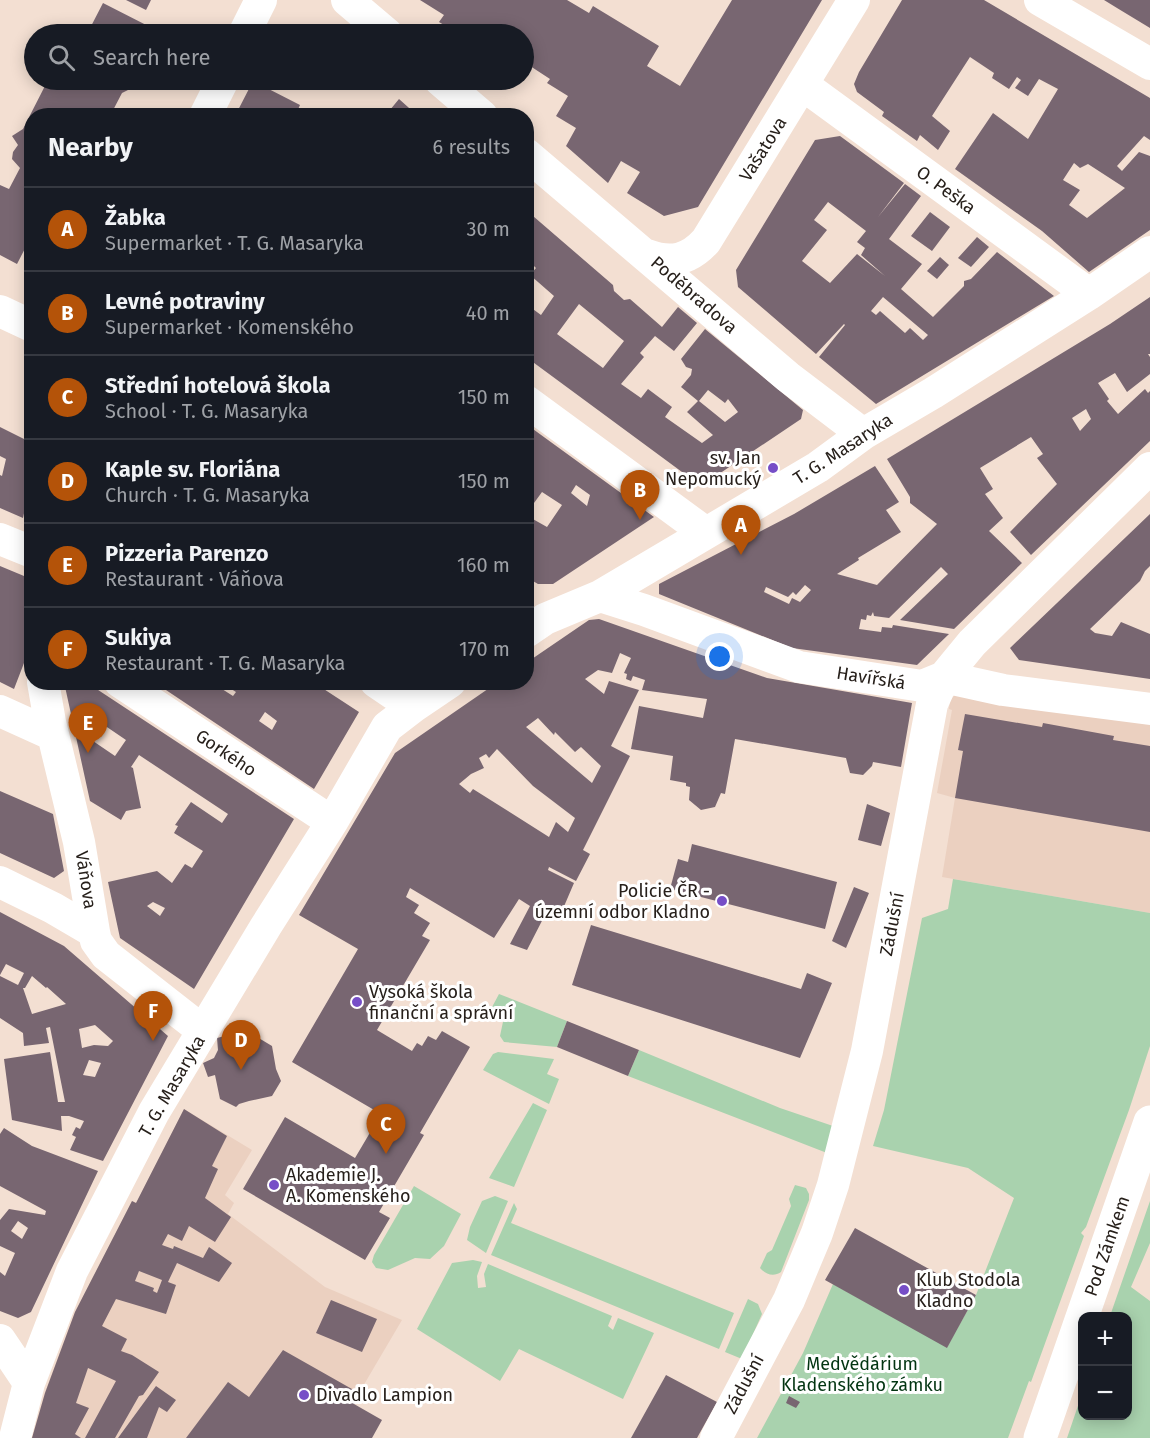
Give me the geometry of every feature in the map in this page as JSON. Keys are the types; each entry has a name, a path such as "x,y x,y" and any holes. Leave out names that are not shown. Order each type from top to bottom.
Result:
{"main road":[{"name":"Pod Zámkem","path":"1040,1438 1150,1122"}],"street":[{"path":"249,24 261,0"},
{"path":"347,0 375,24"},
{"name":"Vašatova","path":"647,255 678,260 693,254 706,242 854,0"},
{"path":"1040,0 1150,64"},
{"name":"O. Peška","path":"803,85 1080,289"},
{"path":"210,108 218,90"},
{"path":"452,90 473,108"},
{"name":"Poděbradova","path":"534,162 647,255 788,377 863,434"},
{"name":"T. G. Masaryka","path":"534,620 600,596 818,467 863,434 933,393 1080,289 1150,252"},
{"path":"0,311 24,322"},
{"path":"534,407 706,533"},
{"name":"Zádušní","path":"716,1438 791,1295 817,1233 832,1185 854,1106 872,1028 932,704 944,677 972,643 1150,468"},
{"path":"0,539 24,549"},
{"name":"Havířská","path":"600,596 799,667 922,686 944,677 1003,690 1150,709"},
{"name":"Váňova","path":"45,690 79,842 96,941 106,955 203,1031"},
{"name":"Gorkého","path":"132,690 332,822"},
{"path":"388,690 413,707"},
{"name":"T. G. Masaryka","path":"15,1438 29,1383 72,1271 154,1112 266,926 332,822 387,727 438,690"},
{"path":"0,711 53,735"},
{"path":"0,882 53,908 94,932"},
{"path":"0,1340 29,1383"},
{"path":"0,1359 29,1383"}],"shaded area":[{"path":"955,695 1150,719 1150,913 942,877 955,798 937,793 952,710 949,709 950,700"},
{"path":"184,1109 252,1150 225,1195 234,1203 228,1214 325,1287 402,1320 359,1393 354,1404 356,1405 338,1438 32,1438 45,1392 75,1312 132,1201 136,1203"}],"green space":[{"name":"Medvědárium Kladenského zámku","path":"953,879 1150,913 1150,1046 1129,1110 1086,1227 1081,1233 1084,1236 1031,1382 1029,1381 1008,1438 757,1438 803,1353 833,1284 947,1347 976,1295 1014,1198 968,1168 873,1146 884,1110 922,918 948,909"},
{"path":"499,994 567,1021 557,1047 504,1042 500,1036 504,1017 491,1009"},
{"path":"639,1050 780,1108 833,1126 827,1153 628,1076"},
{"path":"498,1052 554,1059 547,1074 559,1079 549,1104 483,1070 493,1054"},
{"path":"533,1103 547,1110 514,1187 489,1178"},
{"path":"795,1185 806,1188 809,1200 781,1272 770,1274 760,1268 767,1253 772,1250 791,1206 789,1199"},
{"path":"414,1186 461,1214 444,1246 430,1259 415,1258 388,1270 376,1268 372,1262 374,1255"},
{"path":"495,1196 508,1201 486,1253 467,1240 470,1227 482,1201"},
{"path":"1150,1201 1150,1243 1131,1287 1150,1301 1150,1438 1067,1438 1078,1406 1078,1420 1132,1420 1132,1312 1111,1312"},
{"path":"514,1203 517,1209 511,1223 734,1313 719,1349 491,1255"},
{"path":"473,1260 482,1262 477,1276 478,1288 486,1287 484,1274 488,1264 612,1316 608,1326 613,1330 618,1318 654,1333 623,1399 519,1349 500,1381 417,1329 452,1263"},
{"path":"748,1299 758,1304 762,1314 742,1359 725,1352"}],"building":[{"path":"126,0 151,0 146,10"},
{"path":"420,0 567,0 589,13 593,6 659,46 647,66 680,86 732,0 822,0 698,207 664,216 627,193 640,172 621,161 608,183 566,146 576,128 556,116 568,96 547,83 550,79 534,69 534,24 442,24 439,22 444,15"},
{"path":"902,0 984,0 1150,98 1150,140 1144,136 1117,166 1122,171 1139,152 1150,156 1150,230 1089,272 1042,231 955,169 993,113 1028,139 1058,89 1039,79 1028,96 1015,88 1021,80 1017,77 1009,89 992,78 994,73 970,57 932,116 950,131 938,150 920,135 917,141 882,116 884,112 857,92 854,84","holes":["1074,163 1080,168 1088,164 1125,188 1087,218 1069,205 1080,190 1063,180"]},
{"path":"1104,0 1150,0 1150,28 1117,8"},
{"path":"103,3 144,24 92,24"},
{"path":"43,90 128,90 122,93 114,108 34,108"},
{"path":"248,90 271,90 300,105 299,108 239,108"},
{"path":"399,99 409,108 392,108"},
{"path":"24,127 24,250 17,264 0,255 0,185 9,189 20,168 12,159 13,152 18,145 12,136"},
{"path":"840,136 904,183 878,217 905,184 921,196 889,239 922,264 901,289 933,317 964,286 964,281 971,279 997,252 1054,296 876,404 819,357 844,324 816,354 738,287 736,270 815,140","holes":["828,202 866,231 857,242 865,248 861,255 885,276 857,254 830,283 802,261 827,230 814,220","883,297 928,335 923,340 910,328 905,333 880,311 876,315 871,311"]},
{"path":"930,212 950,227 932,251 911,236"},
{"path":"534,217 613,285 614,291 624,300 630,299 662,327 678,307 697,323 674,351 655,336 640,353 644,357 621,384 641,398 648,389 672,407 665,417 702,443 713,435 687,412 698,401 681,387 691,375 692,369 686,367 681,359 705,329 803,410 801,419 701,486 534,363 534,310 541,315 554,296 534,278 536,268 534,266","holes":["579,304 624,341 603,368 557,334","708,390 725,403 728,399 738,412 725,422 699,401"]},
{"path":"977,237 989,247 971,267 958,258"},
{"path":"940,257 949,265 937,279 927,271"},
{"path":"1150,297 1150,354 1148,354 1150,374 1127,392 1115,373 1098,383 1109,399 1107,401 1118,414 1145,389 1148,393 1150,391 1150,441 1031,555 1010,532 1057,484 1037,458 1043,454 1031,437 980,468 993,489 985,494 1003,518 989,531 1022,563 954,629 900,620 948,574 941,567 889,618 874,616 873,612 871,616 867,615 866,620 861,619 859,629 881,632 882,627 892,628 893,625 949,634 917,665 792,648 659,594 659,584 794,514 875,466 899,502 886,510 901,532 858,558 859,560 837,574 877,585 937,524 910,503 910,497 887,459 1110,324","holes":["1086,409 1091,419 1080,431 1072,418","805,585 811,590 800,602 792,598 789,604 764,592 766,587 788,597 793,592 796,595"]},
{"path":"0,427 24,439 23,518 0,508 0,475 2,476 6,459 0,456"},
{"path":"534,430 654,517 553,584 538,584 534,582 534,520 547,527 562,505 542,492 534,503","holes":["576,485 590,495 587,506 571,493"]},
{"path":"1150,514 1150,566 1140,581 1090,629 1095,633 1112,636 1121,622 1150,634 1150,679 1019,660 1010,648"},
{"path":"0,566 24,576 24,663 14,689 0,682"},
{"path":"599,619 767,678 912,703 901,767 873,762 863,775 850,773 846,758 735,739 725,794 721,793 715,807 701,810 689,800 690,787 686,786 686,783 670,780 673,756 631,749 639,706 703,718 707,699 642,690 645,680 633,676 631,681 626,679 627,674 624,673 631,658 620,653 612,673 598,670 585,679 604,694 609,681 639,690 611,746 630,756 583,850 590,854 576,881 549,867 548,870 574,883 559,918 546,913 527,950 510,944 530,906 519,899 494,938 410,888 406,897 419,905 414,913 430,923 422,936 430,940 377,1030 412,1051 417,1043 422,1046 428,1036 436,1040 442,1031 470,1047 420,1133 424,1135 379,1212 390,1218 365,1260 243,1189 285,1117 355,1158 381,1114 292,1062 358,949 299,915 395,753 486,690 534,690 534,658 589,620","holes":["538,718 554,735 555,732 575,752 581,747 601,766 592,783 526,727","497,749 533,786 575,818 568,832 556,822 549,837 473,789 470,793 459,784 471,774 484,768 479,758 486,754 489,758"]},
{"path":"66,690 98,690 294,819 194,989 120,938 108,882 157,871 172,883 185,864 192,868 203,851 174,833 178,826 175,825 191,802 222,823 228,814 139,755 131,767 141,808 126,811 121,820 90,801","holes":["101,723 126,740 115,756 90,739","153,902 165,908 160,916 147,906"]},
{"path":"166,690 224,690 233,696 236,692 233,690 325,690 359,712 314,789","holes":["265,712 277,721 272,730 259,721"]},
{"path":"965,714 1042,727 1043,723 1114,736 1113,740 1150,746 1150,832 955,798 963,751 958,750"},
{"path":"0,791 53,814 64,871 54,878 0,853"},
{"path":"867,804 890,813 881,846 858,840"},
{"path":"692,844 837,882 825,929 670,889 678,859 688,862"},
{"path":"854,887 869,893 846,948 832,941"},
{"path":"0,912 64,946 168,1036 103,1161 70,1150 76,1137 72,1135 76,1127 80,1129 84,1121 61,1116 62,1131 12,1120 4,1059 50,1052 58,1102 65,1102 50,1027 46,1028 49,1043 24,1046 23,1033 0,1018 0,976 18,985 24,973 6,964 0,975","holes":["32,976 47,987 66,1004 32,1014 23,988","95,1025 113,1041 108,1046 94,1045 82,1048 79,1029","89,1060 101,1063 95,1077 83,1075"]},
{"path":"591,925 801,989 807,973 832,983 800,1058 572,985"},
{"path":"567,1021 639,1050 628,1076 557,1047"},
{"path":"233,1034 234,1040 257,1037 272,1046 276,1069 281,1081 272,1096 239,1104 236,1107 220,1099 215,1075 208,1077 203,1063 214,1058 218,1050 217,1038"},
{"path":"184,1109 227,1136 212,1166 218,1169 205,1198 231,1217 215,1242 189,1226 182,1241 168,1234 162,1245 173,1249 174,1246 203,1258 209,1247 232,1263 219,1282 177,1263 168,1282 176,1285 166,1314 116,1299 102,1326 127,1339 121,1351 132,1355 159,1372 143,1395 139,1396 115,1438 85,1438 116,1381 88,1368 76,1403 89,1408 75,1434 81,1438 32,1438 45,1393 75,1312 132,1201 136,1203","holes":["139,1271 162,1280 157,1293 153,1291 154,1288 135,1281"]},
{"path":"4,1128 32,1146 98,1171 31,1312 18,1318 0,1311 0,1272 5,1276 15,1253 0,1246 0,1220 9,1209 45,1215 46,1211 0,1186 0,1134","holes":["18,1221 28,1228 22,1239 11,1231"]},
{"name":"Klub Stodola Kladno","path":"855,1228 976,1295 947,1348 825,1280"},
{"path":"331,1300 377,1319 362,1352 316,1333"},
{"name":"Divadlo Lampion","path":"283,1350 359,1393 354,1404 382,1420 372,1438 186,1438 228,1382 249,1397"},
{"path":"666,1375 717,1402 697,1438 631,1438"},
{"path":"156,1386 176,1400 167,1412 159,1407 147,1438 118,1438"},
{"path":"789,1396 800,1402 796,1408 786,1403"}],"place":[{"name":"sv. Jan Nepomucký","path":"773,468"},
{"name":"Levné potraviny","path":"640,520"},
{"name":"Žabka","path":"741,555"},
{"name":"Pizzeria Parenzo","path":"88,753"},
{"name":"Policie ČR - územní odbor Kladno","path":"722,901"},
{"name":"Vysoká škola finanční a správní","path":"357,1002"},
{"name":"Sukiya","path":"153,1041"},
{"name":"Kaple sv. Floriána","path":"241,1070"},
{"name":"Střední hotelová škola","path":"386,1154"},
{"name":"Akademie J. A. Komenského","path":"274,1185"},
{"name":"Klub Stodola Kladno","path":"904,1290"},
{"name":"Divadlo Lampion","path":"304,1395"}]}
